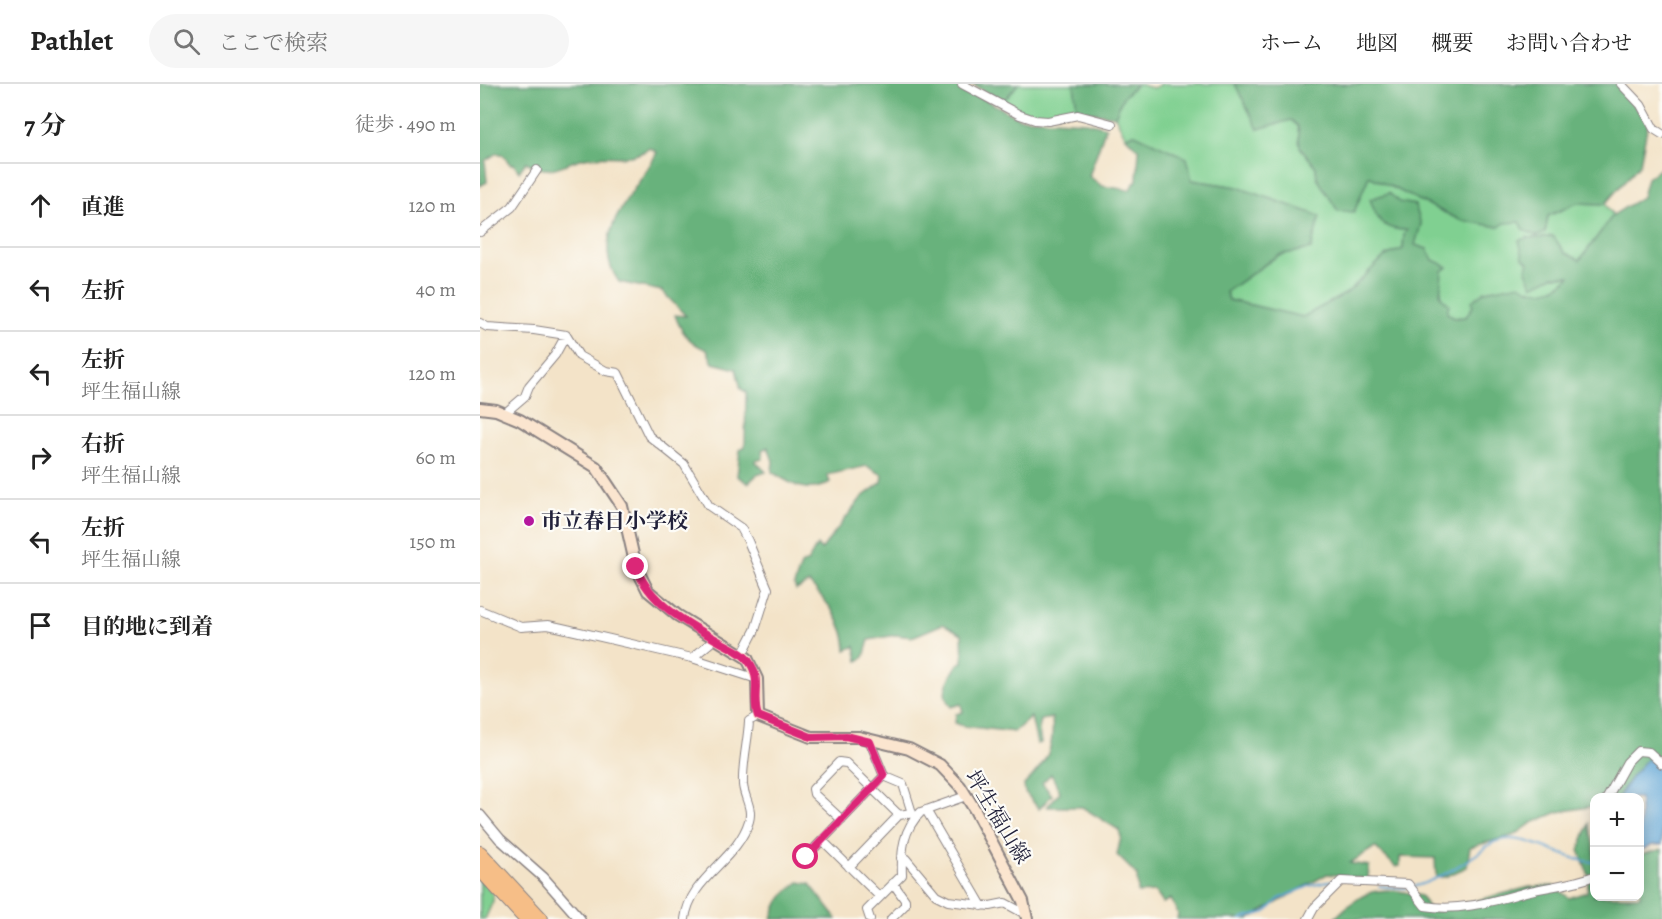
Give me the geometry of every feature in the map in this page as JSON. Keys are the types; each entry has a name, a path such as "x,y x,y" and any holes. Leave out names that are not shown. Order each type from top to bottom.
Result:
{"highway":[{"path":"480,853 541,919"},
{"path":"480,869 526,919"}],"main road":[{"path":"480,408 520,420 596,467 622,506 636,567 648,591 677,615 742,655 751,663 757,679 758,716"},
{"name":"坪生福山線","path":"758,716 811,737 853,737 909,749 930,758 951,774 966,796 1016,886 1027,917"}],"street":[{"path":"962,84 1020,115 1035,120 1048,121 1078,115 1112,124"},
{"path":"1621,84 1641,105 1654,129 1662,134"},
{"path":"480,232 512,207 537,170"},
{"path":"480,323 488,327 566,335 579,356 606,371 618,373 649,436 684,464 709,506 741,528 768,589 756,630 742,655"},
{"path":"504,414 525,396 529,386 555,355 566,335"},
{"path":"480,610 521,627 548,625 562,628 692,658 757,679"},
{"path":"692,658 716,639"},
{"path":"685,919 687,903 693,893 728,858 749,821 750,813 744,793 742,770 749,721 758,716"},
{"path":"870,742 884,776 903,784 914,815 901,844 902,875 867,910 870,919"},
{"path":"1610,793 1627,762 1638,751 1649,752 1662,764"},
{"path":"842,820 814,794 813,789 839,762 846,763 899,815 914,815 966,796"},
{"path":"806,857 884,776"},
{"path":"926,810 982,906"},
{"path":"480,814 500,839 543,877 580,919"},
{"path":"849,867 899,815"},
{"path":"823,841 879,896"},
{"path":"901,858 906,859 936,895 948,901 982,906 1005,903 1027,917"},
{"path":"1308,919 1314,908 1341,880 1411,888 1425,906 1440,908 1498,902 1526,892 1565,885 1590,877"},
{"path":"891,919 905,905 905,900 893,883"}],"green space":[{"path":"480,84 956,84 1019,118 1087,122 1106,127 1089,176 1102,186 1129,190 1137,180 1139,150 1125,136 1135,134 1187,158 1192,180 1237,187 1320,216 1311,249 1278,255 1226,292 1229,300 1303,317 1347,293 1385,256 1403,249 1404,234 1407,230 1399,230 1382,223 1370,199 1389,193 1400,202 1415,205 1421,224 1415,245 1427,249 1433,260 1448,267 1442,271 1440,296 1449,304 1447,313 1456,318 1466,317 1473,306 1472,301 1485,291 1520,284 1539,291 1553,288 1565,281 1570,276 1553,276 1533,286 1526,271 1529,262 1523,258 1519,240 1553,236 1565,253 1580,260 1613,215 1642,197 1647,178 1662,167 1662,772 1655,761 1632,776 1621,793 1590,793 1590,807 1558,812 1532,823 1515,835 1470,847 1467,867 1445,877 1436,877 1435,858 1400,857 1400,866 1396,867 1375,847 1350,863 1369,866 1368,879 1327,874 1249,919 1177,919 1178,914 1171,899 1163,903 1155,892 1138,893 1137,875 1117,855 1121,837 1119,830 1082,807 1047,807 1060,792 1051,774 1042,783 1052,795 1039,809 1025,792 1024,785 1038,770 1050,747 1052,718 1041,720 1039,730 1041,743 1037,744 1031,717 1014,732 955,723 956,714 963,712 961,704 951,707 945,696 945,690 958,664 963,662 962,634 943,624 912,637 896,635 869,640 864,657 858,661 855,646 846,650 839,622 822,597 809,583 796,590 794,585 801,565 808,561 817,545 821,550 862,497 882,482 883,475 867,466 827,475 830,482 822,486 800,487 772,472 773,461 768,447 762,450 763,459 755,461 766,472 757,475 748,483 737,476 740,450 745,447 746,392 741,389 736,369 713,363 707,350 695,344 687,336 675,315 686,316 662,291 619,282 610,264 608,247 618,214 657,152 650,148 634,155 585,158 549,169 526,162 519,172 514,164 510,164 503,155 497,153 485,161 487,182 480,186"},
{"path":"972,84 1018,84 1003,102"},
{"path":"1018,84 1074,84 1077,110 1039,115 1003,102"},
{"path":"1074,84 1137,84 1123,97 1115,116 1077,110"},
{"path":"1137,84 1153,88 1162,84 1235,84 1244,99 1279,123 1291,120 1298,126 1300,147 1316,167 1317,178 1354,212 1369,176 1460,220 1520,222 1545,233 1548,216 1577,203 1605,204 1613,215 1580,260 1565,253 1553,236 1540,240 1527,237 1529,262 1539,282 1553,276 1570,276 1559,285 1539,291 1526,289 1520,285 1485,291 1466,317 1456,317 1449,314 1442,303 1441,270 1447,267 1433,260 1427,249 1414,245 1421,224 1389,193 1371,199 1376,214 1383,223 1400,230 1408,230 1404,234 1403,249 1385,256 1347,293 1303,317 1229,300 1226,292 1279,255 1310,249 1237,187 1192,180 1135,134 1125,136 1115,116 1123,97"},
{"path":"1235,84 1618,84 1648,123 1640,164 1605,204 1577,203 1548,216 1545,233 1537,236 1523,230 1520,222 1505,223 1499,227 1460,220 1369,176 1354,212 1338,211 1317,178 1316,167 1300,147 1298,126 1291,120 1258,129"},
{"path":"1589,824 1590,901 1644,901 1644,854 1662,849 1662,919 1334,919 1364,895 1383,890 1421,896 1431,912 1530,887 1554,886 1569,898 1587,892 1589,876 1579,850"},
{"path":"480,880 493,894 493,901 485,919 480,919"},
{"path":"799,882 810,884 837,919 772,919 782,897"}],"water":[{"path":"1647,759 1655,761 1662,772 1662,845 1653,845 1644,849 1644,793 1621,793"}],"waterway":[{"path":"1412,887 1446,873 1494,842 1508,839 1533,843 1570,857 1590,861"},
{"path":"1241,919 1266,912 1279,899 1309,886 1336,880"},
{"path":"1379,886 1406,888"}],"place":[{"name":"市立春日小学校","path":"529,521"}],"route":[{"path":"636,567 641,580 655,599 747,658 757,679 756,711 761,719 778,723 805,736 820,738 846,736 870,742 884,776 806,857"}]}
